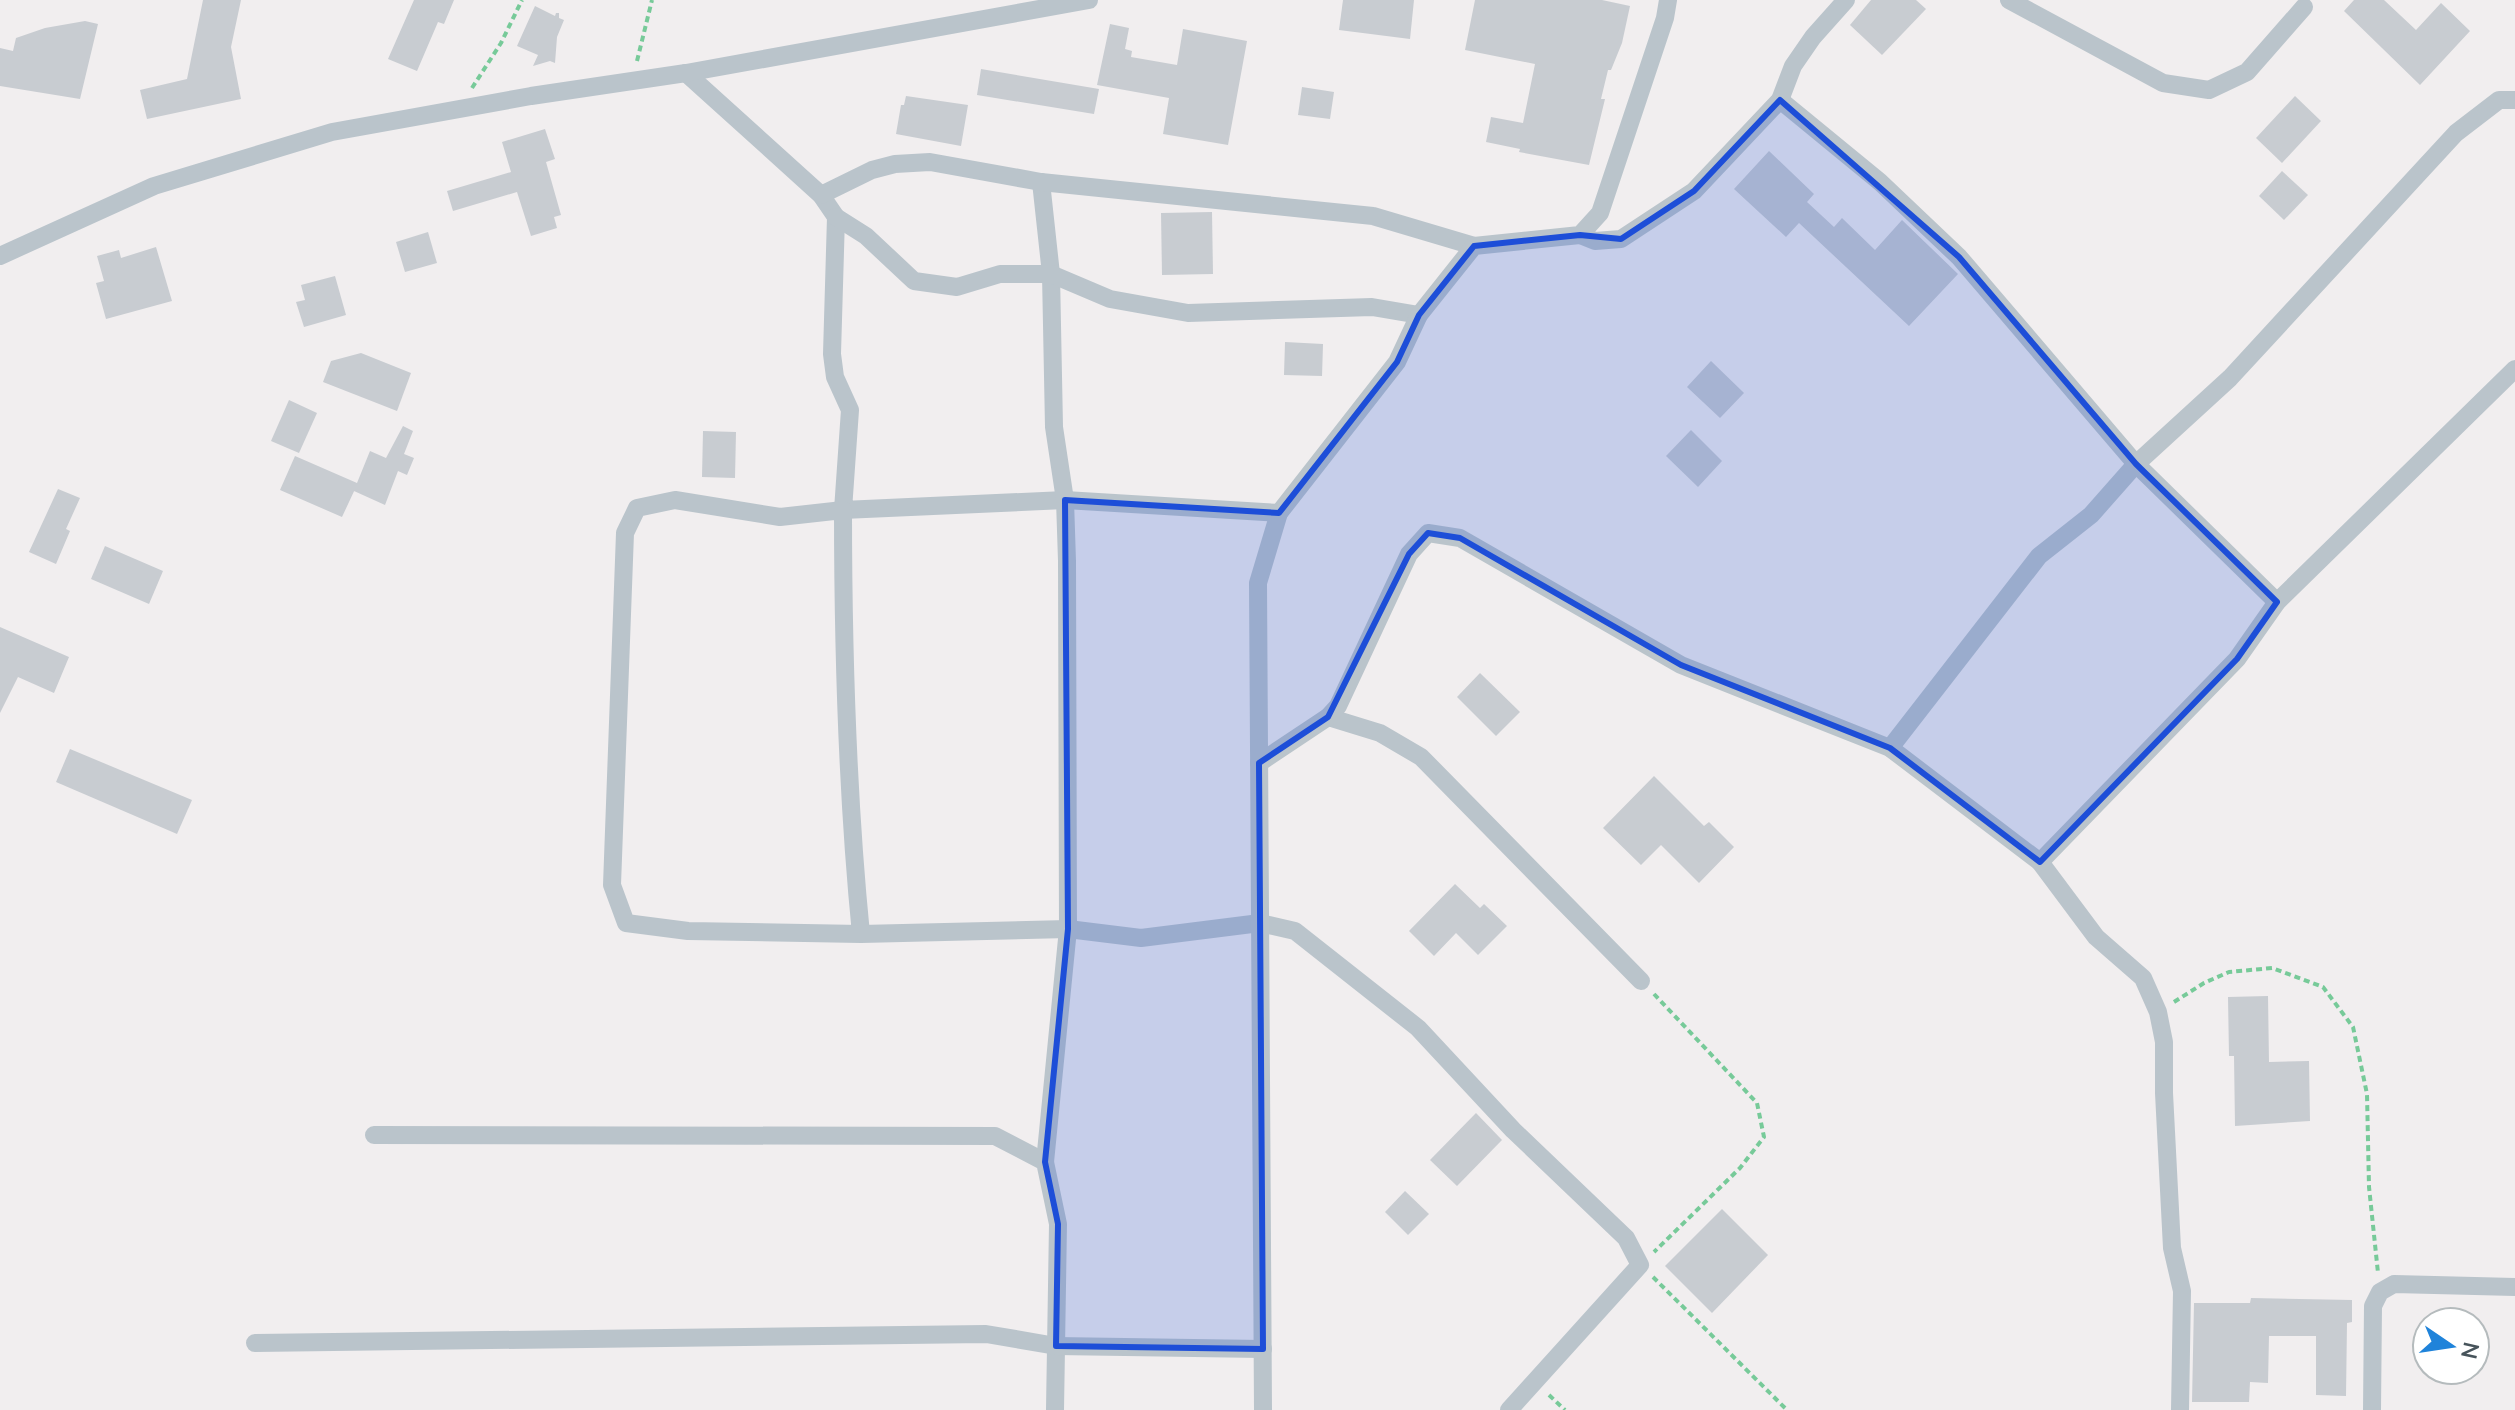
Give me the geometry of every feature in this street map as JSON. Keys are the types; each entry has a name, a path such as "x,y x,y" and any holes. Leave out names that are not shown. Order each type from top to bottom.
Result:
{"street":[{"path":"0,256 154,186 332,132 633,79 686,73 1089,0"},
{"path":"1580,235 1600,213 1665,18 1668,0"},
{"path":"821,195 872,170 930,162 1041,182 1373,216 1474,246 1580,235 1595,241 1621,239 1694,191 1780,100 1793,66 1813,37 1846,0"},
{"path":"2009,0 2163,83 2209,90 2247,72 2304,7"},
{"path":"686,73 821,195 836,217 866,236 914,281 957,287 1000,274 1051,274 1110,299 1188,313 1372,307 1419,315"},
{"path":"1780,100 1880,182 1959,257 2136,464 2277,602"},
{"path":"1890,748 2039,556 2091,515 2136,464 2230,378 2456,133 2499,100 2515,100"},
{"path":"1041,182 1051,274 1054,427 1065,500 1068,929 1045,1162 1058,1224 1055,1410"},
{"path":"836,217 832,354 835,377 850,410 843,510 843,600 851,831 861,934"},
{"path":"1263,1410 1258,583 1279,513 1397,362 1419,315 1474,246"},
{"path":"2040,862 2237,659 2277,602 2515,369"},
{"path":"1279,513 1065,500 843,510 780,517 675,500 637,508 625,533 612,885 626,923 688,931 861,934 1068,929 1141,938 1260,923 1295,931 1418,1028 1513,1130 1626,1238 1640,1265 1509,1410"},
{"path":"1259,763 1328,717 1338,706 1409,554 1428,533 1460,538 1681,665 1890,748 2040,862 2096,937 2143,978 2158,1012 2164,1042 2172,1248 2182,1291 2180,1410"},
{"path":"1328,717 1380,733 1421,757 1641,981"},
{"path":"374,1135 995,1136 1045,1162"},
{"path":"2372,1410 2373,1306 2380,1292 2394,1284 2515,1287"},
{"path":"255,1343 986,1334 1056,1346 1263,1349"}],"path":[{"path":"457,110 501,43 522,0"},
{"path":"633,79 652,0"},
{"path":"2158,1012 2204,983 2229,972 2272,968 2323,987 2353,1027 2367,1094 2369,1187 2380,1292"},
{"path":"1641,981 1757,1103 1764,1137 1740,1168 1640,1265 1787,1410"}],"highlighted area":[{"path":"1780,100 1959,257 2136,464 2277,602 2237,659 2040,862 1890,748 1681,665 1460,538 1428,533 1409,554 1328,717 1259,763 1263,1349 1056,1346 1058,1224 1045,1162 1068,929 1065,500 1279,513 1397,362 1419,315 1474,246 1580,235 1621,239 1694,191"}],"building":[{"path":"203,0 241,0 231,47 241,99 147,119 140,90 187,79"},
{"path":"414,0 454,0 444,24 438,22 417,71 388,59"},
{"path":"1343,0 1414,0 1410,39 1339,30"},
{"path":"1475,0 1602,0 1630,6 1622,43 1611,70 1608,70 1601,99 1605,99 1589,165 1519,152 1520,149 1486,142 1491,117 1523,123 1535,64 1465,50"},
{"path":"1871,0 1916,0 1926,9 1882,55 1850,25"},
{"path":"2354,0 2384,0 2416,30 2441,3 2470,31 2420,85 2344,11"},
{"path":"535,6 555,16 559,13 559,18 564,20 557,37 555,63 550,61 533,66 538,55 517,46"},
{"path":"85,21 98,24 80,99 0,86 0,48 13,51 16,38 45,28"},
{"path":"1110,24 1129,28 1125,49 1132,51 1131,57 1177,65 1183,29 1247,41 1228,145 1163,134 1169,98 1097,85"},
{"path":"981,69 1099,89 1094,114 977,95"},
{"path":"1302,87 1334,92 1330,119 1298,115"},
{"path":"906,96 968,105 961,146 896,134 901,105 904,105"},
{"path":"2295,96 2321,121 2282,163 2256,138"},
{"path":"545,129 555,159 546,162 561,215 554,217 557,228 531,236 517,192 453,211 447,191 511,172 502,142"},
{"path":"1769,151 1814,194 1807,202 1834,227 1842,218 1875,250 1902,220 1958,274 1909,326 1799,223 1786,237 1734,189"},
{"path":"2282,171 2308,195 2284,220 2259,196"},
{"path":"1212,212 1213,274 1162,275 1161,213"},
{"path":"428,232 437,263 405,272 396,242"},
{"path":"156,247 172,301 106,319 96,283 104,281 97,256 119,250 121,258"},
{"path":"335,276 346,315 304,327 296,302 305,300 301,285"},
{"path":"1285,342 1323,344 1322,376 1284,375"},
{"path":"361,353 411,373 397,411 323,382 331,361"},
{"path":"1711,361 1744,393 1720,418 1687,387"},
{"path":"289,400 317,413 299,453 271,441"},
{"path":"403,426 413,431 404,454 414,458 407,475 398,471 385,505 354,491 342,517 280,490 295,456 357,483 370,451 386,458"},
{"path":"1691,430 1722,461 1698,487 1666,456"},
{"path":"703,431 736,432 735,478 702,477"},
{"path":"58,489 80,498 66,529 70,531 56,564 29,552"},
{"path":"105,546 163,571 149,604 91,579"},
{"path":"0,627 69,657 54,693 18,677 0,713"},
{"path":"1480,673 1520,712 1496,736 1457,697"},
{"path":"70,749 192,800 177,834 56,782"},
{"path":"1654,776 1704,826 1709,822 1734,847 1699,883 1661,845 1641,865 1603,828"},
{"path":"1455,884 1480,908 1484,904 1507,926 1478,955 1456,933 1434,956 1409,931"},
{"path":"2268,996 2269,1062 2309,1061 2310,1121 2235,1126 2234,1056 2229,1056 2228,997"},
{"path":"1476,1113 1502,1140 1457,1186 1430,1160"},
{"path":"1405,1191 1429,1214 1408,1235 1385,1212"},
{"path":"1722,1209 1768,1255 1712,1313 1665,1266"},
{"path":"2251,1298 2352,1300 2352,1322 2347,1323 2346,1396 2316,1395 2316,1336 2269,1336 2268,1383 2250,1382 2249,1402 2192,1402 2194,1303 2250,1303"}]}
